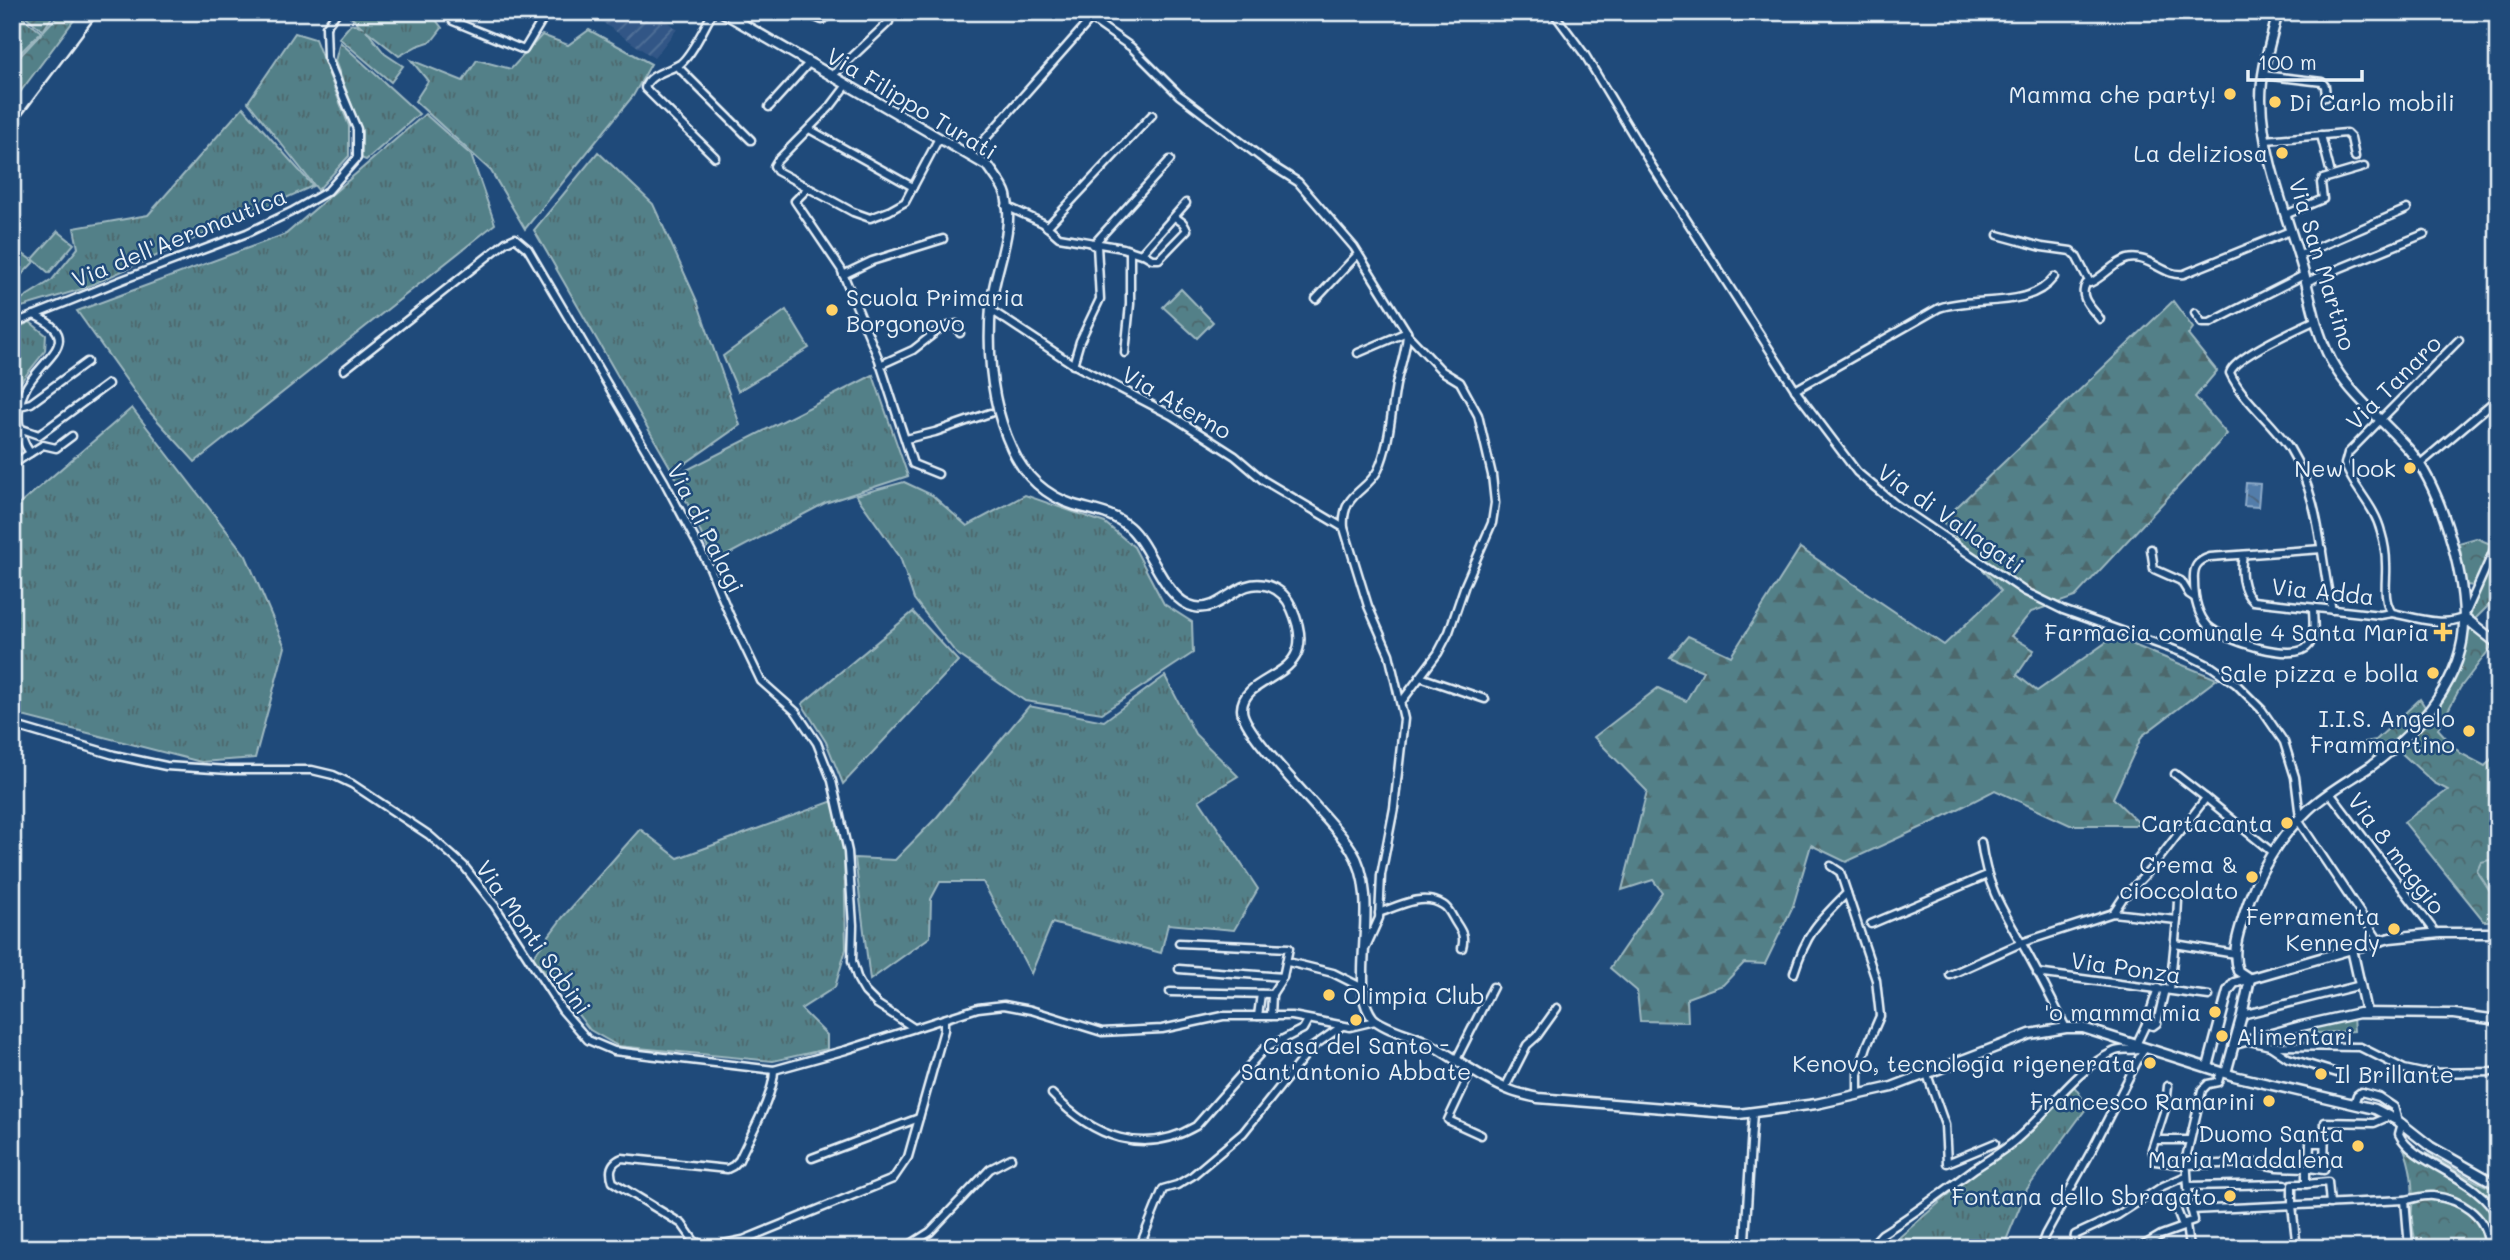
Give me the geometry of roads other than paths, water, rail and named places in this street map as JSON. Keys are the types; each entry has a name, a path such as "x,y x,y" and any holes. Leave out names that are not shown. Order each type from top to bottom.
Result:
{"main road":[{"name":"Via Filippo Turati","path":"722,12 989,167 1006,194 1007,231 991,310 990,363 993,390 1011,447 1019,463 1034,481 1056,497 1105,512 1125,523 1146,547 1170,588 1190,605 1212,605 1248,585 1262,585 1277,590 1289,602 1299,640 1298,652 1290,664 1252,692 1243,704 1242,713 1261,743 1352,851 1362,876 1366,903 1363,953"},
{"name":"Via San Martino","path":"2235,954 2238,933 2250,895 2273,853 2299,819 2401,741 2440,696 2455,667 2462,640 2464,617 2453,546 2420,464 2338,372 2328,354 2316,320 2266,141 2262,109 2263,75 2278,12"},
{"path":"2464,617 2498,644"},
{"path":"2208,1067 2222,998 2231,985 2379,941 2435,933 2498,933"},
{"path":"2352,949 2366,1012"},
{"path":"1363,953 1363,1002 1375,1021 1425,1042 1506,1088 1538,1098 1739,1114 1816,1104 1892,1087 2030,1034 2066,1028 2094,1030 2140,1046 2163,1059 2208,1067 2375,1109 2397,1120 2431,1147 2498,1185"},
{"path":"2235,954 2238,971 2250,979"},
{"path":"2224,1073 2235,1044 2250,979"},
{"path":"2235,1044 2318,1021 2366,1012 2464,1014 2498,1020"}],"street":[{"name":"Via dell'Aeronautica","path":"12,324 247,233 328,191 357,158 357,129 327,57 326,27 337,12"},
{"path":"453,21 524,50 547,12"},
{"path":"713,12 684,61 646,82 645,88 715,157"},
{"name":"Via Filippo Turati","path":"802,12 822,20 833,12"},
{"path":"1081,12 1131,47 1179,94 1270,165 1298,183 1358,254 1407,333 1442,371 1460,382 1478,415 1495,499 1493,519 1444,642 1402,701"},
{"name":"Via di Vallagati","path":"1553,12 1585,55 1650,163 1795,390 1847,461 1869,485 2024,591 2063,610 2186,654 2212,667 2235,684 2262,710 2284,742 2295,777 2299,819"},
{"path":"970,156 1091,19"},
{"path":"832,76 889,22"},
{"path":"769,107 808,63"},
{"path":"677,66 751,140"},
{"path":"2263,75 2322,82 2326,88 2326,97"},
{"path":"847,85 774,166 777,171 853,212 870,218 905,202 939,138"},
{"path":"1047,227 1152,115"},
{"path":"809,129 913,187"},
{"path":"2266,141 2348,134 2356,157"},
{"path":"2321,135 2330,170"},
{"path":"1073,365 1080,341 1100,299 1095,245 1170,160"},
{"path":"2285,215 2323,199 2323,179 2364,167"},
{"path":"808,188 795,201 843,275 880,365 913,464 938,474"},
{"path":"1142,253 1186,204"},
{"path":"1006,206 1047,227 1059,237 1142,253 1152,259 1159,259 1187,230 1175,216"},
{"path":"2298,257 2407,209"},
{"path":"2077,289 2102,276 2120,262 2134,258 2146,259 2172,273 2182,274 2290,231"},
{"path":"2195,313 2202,323 2210,323 2305,278 2424,234"},
{"path":"1998,235 2042,247 2071,251 2088,284"},
{"name":"Via di Palagi","path":"344,370 506,242 515,238 528,249 664,481 710,568 761,681 796,712 817,743 832,781 848,852 853,925 852,961 858,980 877,1004 914,1028"},
{"path":"843,275 872,261 943,239"},
{"path":"1125,353 1130,304 1130,251"},
{"path":"1316,299 1358,254"},
{"path":"1795,390 1939,308 1966,301 2030,295 2046,287 2054,277"},
{"path":"2088,284 2083,291 2083,297 2100,319"},
{"path":"51,323 57,306"},
{"name":"Via Aterno","path":"991,310 1073,365 1171,415 1236,456 1264,480 1344,528"},
{"path":"30,453 19,429 20,406 26,388 57,350 59,334 51,323 34,315"},
{"path":"2316,320 2265,345 2232,366 2230,373 2284,440 2295,459 2318,519 2332,610"},
{"path":"880,365 913,350 948,325 956,324 960,333"},
{"path":"1358,353 1407,333"},
{"path":"1363,953 1379,913 1381,874 1389,840 1403,745 1404,719 1389,654 1368,606 1343,517 1353,496 1374,477 1385,449 1407,333"},
{"name":"Via Tanaro","path":"2392,613 2387,601 2386,561 2381,528 2344,462 2348,453 2459,340"},
{"path":"20,406 31,403 87,362"},
{"path":"19,429 39,435 108,384"},
{"path":"2420,464 2498,398"},
{"path":"906,439 990,413"},
{"path":"12,465 43,445 56,448 72,436"},
{"path":"2392,613 2443,622 2464,617 2498,541"},
{"path":"2151,549 2154,569 2181,581 2195,598"},
{"name":"Via Adda","path":"2322,549 2243,555 2243,583 2247,595 2253,601 2380,615 2392,613"},
{"path":"2243,555 2210,557 2199,562 2194,573 2195,598 2203,618 2221,635 2239,643 2286,653 2301,651 2310,644 2313,608"},
{"path":"1420,677 1485,699"},
{"name":"Via Monti Sabini","path":"12,725 114,755 166,766 229,771 306,770 333,775 376,798 429,835 457,859 488,896 562,1010 591,1042 614,1051 774,1070 978,1008 1004,1005 1031,1010 1102,1032 1162,1029 1223,1017 1271,1017 1350,1027 1375,1021"},
{"path":"2175,774 2273,853"},
{"name":"Via 8 maggio","path":"2330,793 2435,933"},
{"path":"2113,913 2207,799"},
{"path":"2299,819 2379,941"},
{"path":"1981,842 1987,875 2000,909 2066,1028"},
{"path":"1831,866 1840,872 1876,980 1880,1017 1858,1074 1858,1095"},
{"path":"1871,924 1987,875"},
{"path":"1794,973 1807,938 1816,923 1847,892"},
{"path":"1379,913 1414,900 1432,900 1445,905 1462,932 1462,948"},
{"path":"2040,1248 2140,1046 2146,1024 2164,989 2175,944 2178,900"},
{"path":"1950,975 2021,943 2113,913 2177,920"},
{"path":"1179,943 1289,948 1283,976 1272,994 1271,1017"},
{"path":"2175,944 2235,954"},
{"path":"1288,962 1333,973 1363,988"},
{"path":"1179,969 1283,976"},
{"name":"Via Ponza","path":"2037,973 2209,996"},
{"path":"2242,1015 2361,985"},
{"path":"1457,1060 1493,987"},
{"path":"1170,992 1272,994"},
{"path":"1258,1017 1261,994"},
{"path":"1506,1088 1527,1045 1558,1008"},
{"path":"774,1070 774,1079 766,1100 739,1160 733,1166 727,1168 622,1158 615,1160 611,1166 613,1182 682,1224 694,1241 703,1245 730,1244 892,1179 908,1157 944,1030 944,1019"},
{"path":"1052,1094 1085,1121 1122,1140 1150,1142 1167,1138 1196,1126 1264,1049 1303,1029 1308,1020"},
{"path":"1139,1248 1163,1189 1177,1185 1192,1175 1253,1124 1311,1048 1342,1026"},
{"path":"2248,1041 2270,1046 2345,1046 2366,1049 2404,1069 2418,1072 2498,1072"},
{"path":"1869,1248 1882,1234 2014,1142 2069,1086 2097,1062 2113,1052 2123,1049 2133,1051 2140,1046"},
{"path":"2270,1046 2288,1058 2337,1073"},
{"path":"1472,1069 1448,1120 1481,1135"},
{"path":"2139,1248 2194,1220 2186,1176 2190,1140 2203,1088 2218,1082 2224,1073"},
{"path":"1927,1074 1945,1125 1947,1163 1994,1143"},
{"path":"2168,1086 2166,1106 2152,1149 2155,1161 2186,1165 2256,1163 2306,1168 2306,1184"},
{"path":"2354,1104 2361,1092 2379,1097 2394,1107 2399,1134 2408,1147 2482,1194 2498,1218"},
{"path":"1745,1240 1753,1112"},
{"path":"812,1158 919,1118"},
{"path":"2324,1143 2310,1143 2309,1168 2324,1170 2325,1122 2371,1123 2397,1120"},
{"path":"2157,1140 2190,1140"},
{"path":"905,1248 930,1232 990,1169 1011,1158"},
{"path":"2073,1248 2076,1235 2118,1215 2163,1186 2186,1176"},
{"path":"2188,1186 2328,1182 2330,1204"},
{"path":"2290,1184 2297,1248"},
{"path":"2191,1210 2405,1200 2432,1196 2474,1212 2487,1229 2488,1245"},
{"path":"2405,1200 2409,1248"},
{"path":"2189,1201 2175,1205 2182,1223 2185,1224 2189,1248"},
{"path":"2488,1245 2498,1236"}],"water":[{"path":"2246,483 2260,484 2258,507 2244,506"}],"tunnel":[{"path":"2209,996 2220,998"}],"railway":[{"path":"12,128 99,12"}],"place":[{"name":"Mamma che party!","path":"2230,94"},
{"name":"Di Carlo mobili","path":"2275,102"},
{"name":"La deliziosa","path":"2282,153"},
{"name":"Scuola Primaria Borgonovo","path":"832,310"},
{"name":"New look","path":"2410,468"},
{"name":"Farmacia comunale 4 Santa Maria","path":"2443,632"},
{"name":"Sale pizza e bolla","path":"2433,673"},
{"name":"I.I.S. Angelo Frammartino","path":"2469,731"},
{"name":"Cartacanta","path":"2287,823"},
{"name":"Crema & cioccolato","path":"2252,877"},
{"name":"Ferramenta Kennedy","path":"2394,929"},
{"name":"Olimpia Club","path":"1329,995"},
{"name":"'o mamma mia","path":"2215,1012"},
{"name":"Casa del Santo - Sant'antonio Abbate","path":"1356,1020"},
{"name":"Alimentari","path":"2222,1036"},
{"name":"Kenovo, tecnologia rigenerata","path":"2150,1063"},
{"name":"Il Brillante","path":"2321,1074"},
{"name":"Francesco Ramarini","path":"2269,1101"},
{"name":"Duomo Santa Maria Maddalena","path":"2358,1146"},
{"name":"Fontana dello Sbragato","path":"2230,1196"}]}
